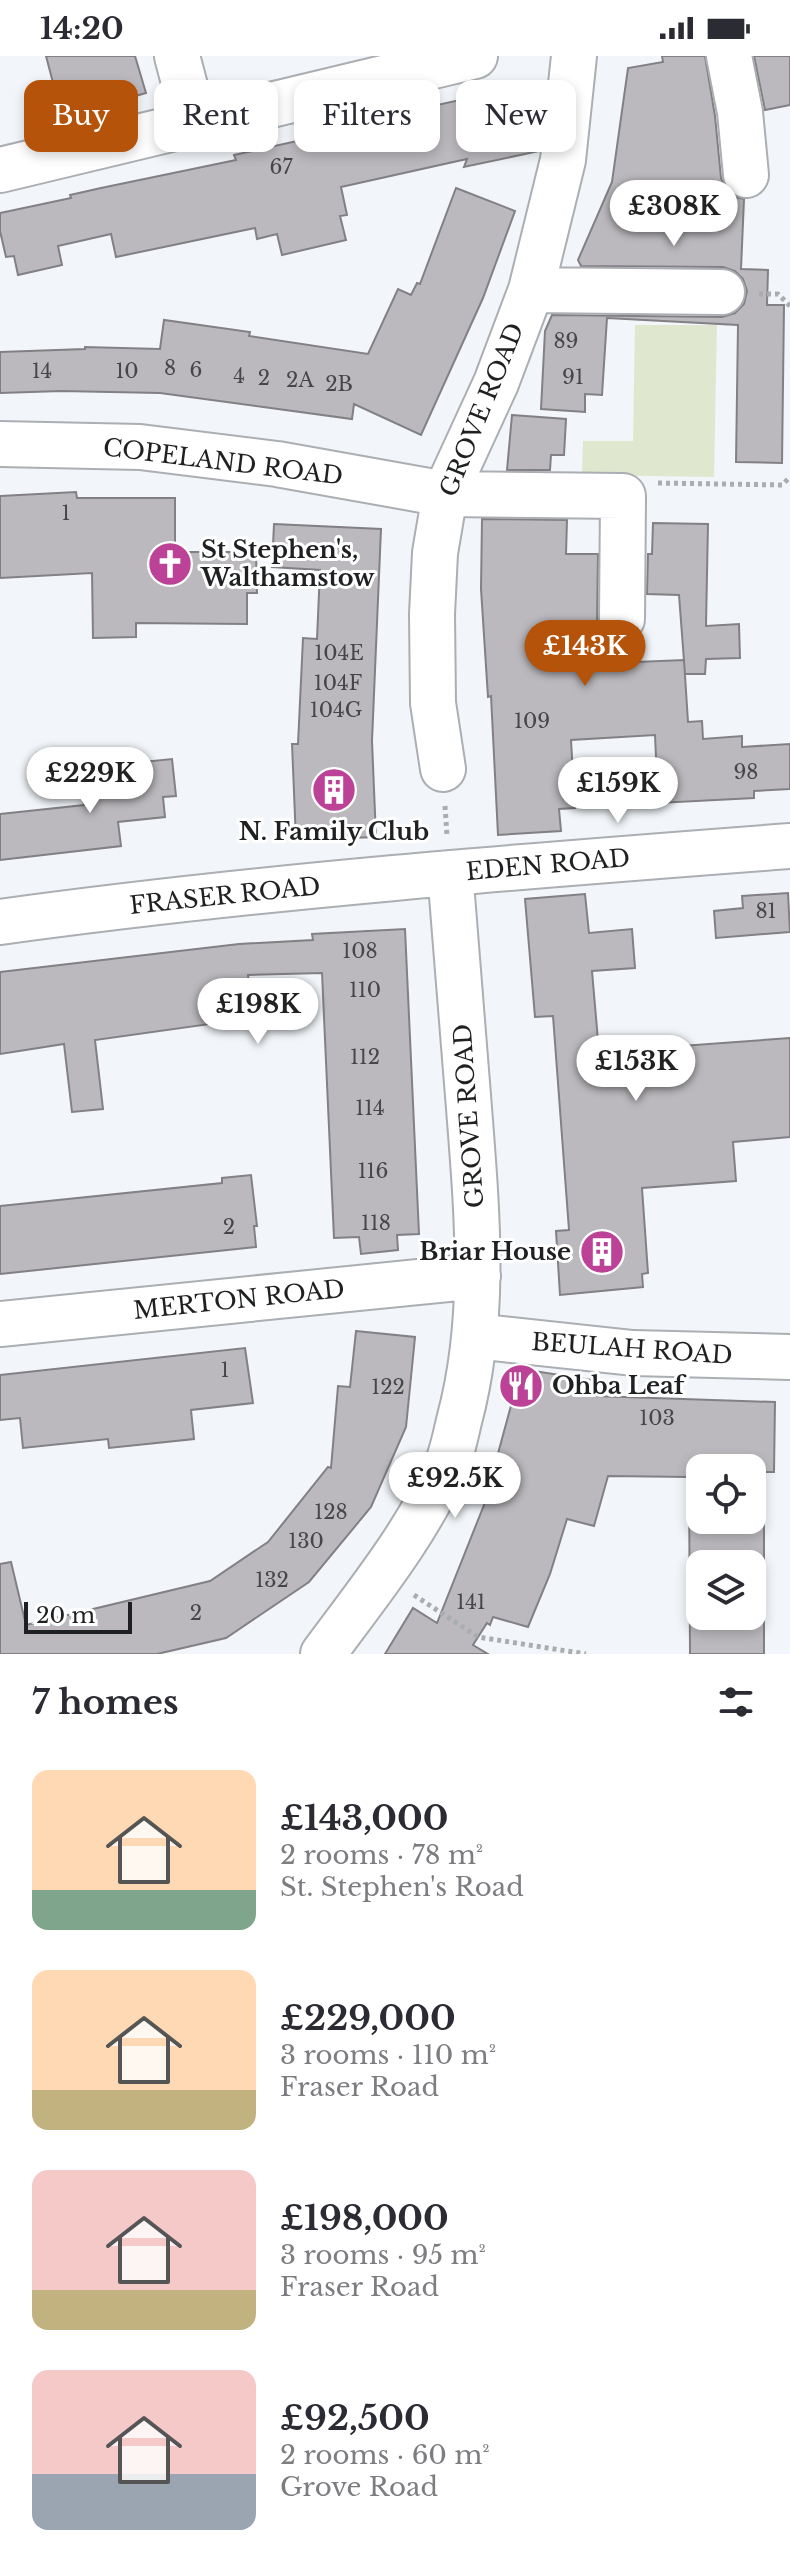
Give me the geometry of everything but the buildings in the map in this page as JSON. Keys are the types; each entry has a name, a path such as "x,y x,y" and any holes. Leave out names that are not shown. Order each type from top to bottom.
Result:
{"street":[{"path":"177,56 183,80"},
{"path":"278,104 475,56"},
{"name":"GROVE ROAD","path":"443,769 433,703 432,614 435,553 445,494 496,383 531,290 563,160 574,56"},
{"path":"729,56 740,112 746,175"},
{"path":"0,170 154,134"},
{"path":"531,290 722,292"},
{"name":"COPELAND ROAD","path":"0,444 140,447 277,464 445,494 623,496 622,619"},
{"name":"EDEN ROAD","path":"450,873 790,846"},
{"name":"GROVE ROAD","path":"323,1654 413,1528 448,1461 464,1402 475,1336 478,1276 476,1202 450,873"},
{"name":"FRASER ROAD","path":"0,922 450,873"},
{"name":"MERTON ROAD","path":"0,1324 478,1276"},
{"name":"BEULAH ROAD","path":"475,1336 633,1353 790,1357"}],"path":[{"path":"651,482 782,485 790,477"},
{"path":"383,1574 478,1637 586,1654"}],"green space":[{"path":"635,325 717,325 714,477 582,475 583,441 633,441"}],"place":[{"name":"St Stephen's, Walthamstow","path":"170,564"},
{"name":"N. Family Club","path":"334,790"},
{"name":"Briar House","path":"602,1252"},
{"name":"Ohba Leaf","path":"521,1386"}]}
